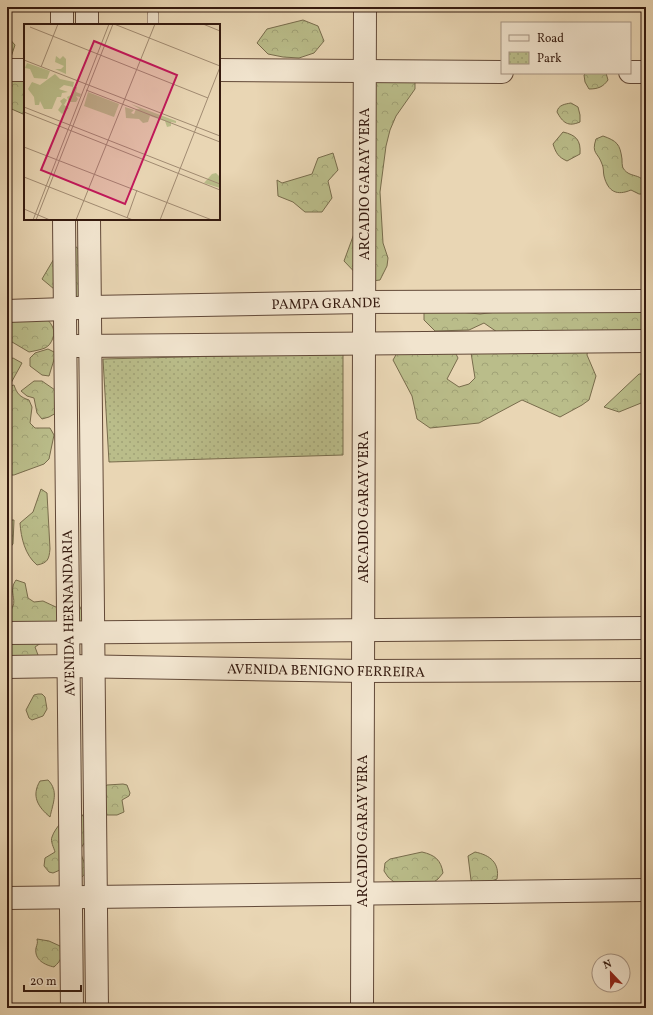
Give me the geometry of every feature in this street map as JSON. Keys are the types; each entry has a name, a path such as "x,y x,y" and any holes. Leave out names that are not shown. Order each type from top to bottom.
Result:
{"street":[{"path":"62,7 62,24"},
{"path":"87,7 87,24"},
{"name":"ARCADIO GARAY VERA","path":"362,1008 365,7"},
{"path":"7,70 24,70"},
{"path":"220,70 501,72"},
{"path":"631,72 646,72"},
{"name":"AVENIDA HERNANDARIA","path":"64,220 72,1008"},
{"name":"AVENIDA HERNANDARIA","path":"89,220 97,1008"},
{"name":"PAMPA GRANDE","path":"7,311 90,307 364,302 646,301"},
{"path":"66,346 646,341"},
{"path":"7,633 646,628"},
{"name":"AVENIDA BENIGNO FERREIRA","path":"7,667 94,666 363,671 646,670"},
{"path":"7,898 362,895 646,890"}],"green space":[{"path":"303,20 318,26 324,41 314,53 299,58 283,57 268,54 257,43 267,29"},
{"path":"7,36 15,45 10,60 24,71 24,113 23,114 7,107"},
{"path":"415,74 415,89 396,116 390,130 386,146 380,192 383,243 388,258 387,266 380,280 364,282 344,261 355,231 370,88 384,76"},
{"path":"606,74 608,80 600,87 589,89 585,82 584,75"},
{"path":"571,103 578,107 580,122 569,124 561,119 557,112 560,106"},
{"path":"563,132 577,139 580,145 580,154 567,161 561,158 555,150 553,144"},
{"path":"603,136 612,140 619,146 623,168 626,172 638,176 644,181 646,194 639,194 631,190 621,193 614,191 608,186 604,176 603,166 594,148 596,139"},
{"path":"333,153 338,170 328,181 332,198 322,212 305,212 293,202 278,196 277,180 282,183 312,174 318,158"},
{"path":"73,244 88,258 93,281 73,313 54,289 42,279 58,252"},
{"path":"646,299 646,335 589,340 587,355 596,376 589,400 560,417 522,400 479,423 430,428 417,419 412,396 393,360 401,346 451,344 458,358 447,379 459,387 469,384 475,378 469,340 497,332 484,323 469,330 435,331 424,320 424,312 431,309 480,314 588,301"},
{"path":"31,306 48,320 54,333 48,346 29,352 7,339 7,321"},
{"path":"48,349 56,353 49,376 42,375 30,366 30,358 35,353"},
{"path":"343,353 343,455 109,462 103,359"},
{"path":"13,358 22,363 11,383 7,385 7,360"},
{"path":"639,374 646,374 646,401 619,412 604,407"},
{"path":"34,381 42,381 55,390 56,413 49,417 42,419 37,413 34,398 27,396 21,391"},
{"path":"14,385 21,396 29,400 32,407 30,423 35,428 50,428 54,435 49,459 44,464 14,475 7,475 7,387"},
{"path":"41,489 47,493 50,549 46,562 37,565 29,556 24,546 20,523 33,512"},
{"path":"7,520 14,520 13,544 7,551"},
{"path":"16,580 25,583 28,598 34,602 43,601 58,608 78,603 85,617 83,625 35,647 38,655 36,662 7,665 7,611 11,609 14,604 13,586"},
{"path":"42,694 45,697 47,709 43,716 32,720 29,718 26,710 34,695"},
{"path":"48,780 54,793 54,802 50,817 39,805 36,796 37,786 40,781"},
{"path":"107,785 127,785 130,793 129,796 122,800 124,812 117,815 106,815 94,796"},
{"path":"76,806 85,819 88,838 81,849 86,867 85,874 82,877 60,870 53,873 49,872 44,866 45,858 55,852 52,837 59,825"},
{"path":"422,852 437,859 442,868 443,873 431,884 394,882 384,871 385,863 390,859"},
{"path":"475,852 485,855 493,861 497,868 497,879 481,885 474,884 471,880 468,856"},
{"path":"37,939 49,941 60,946 61,957 59,962 54,967 47,965 38,959 36,952"}]}
